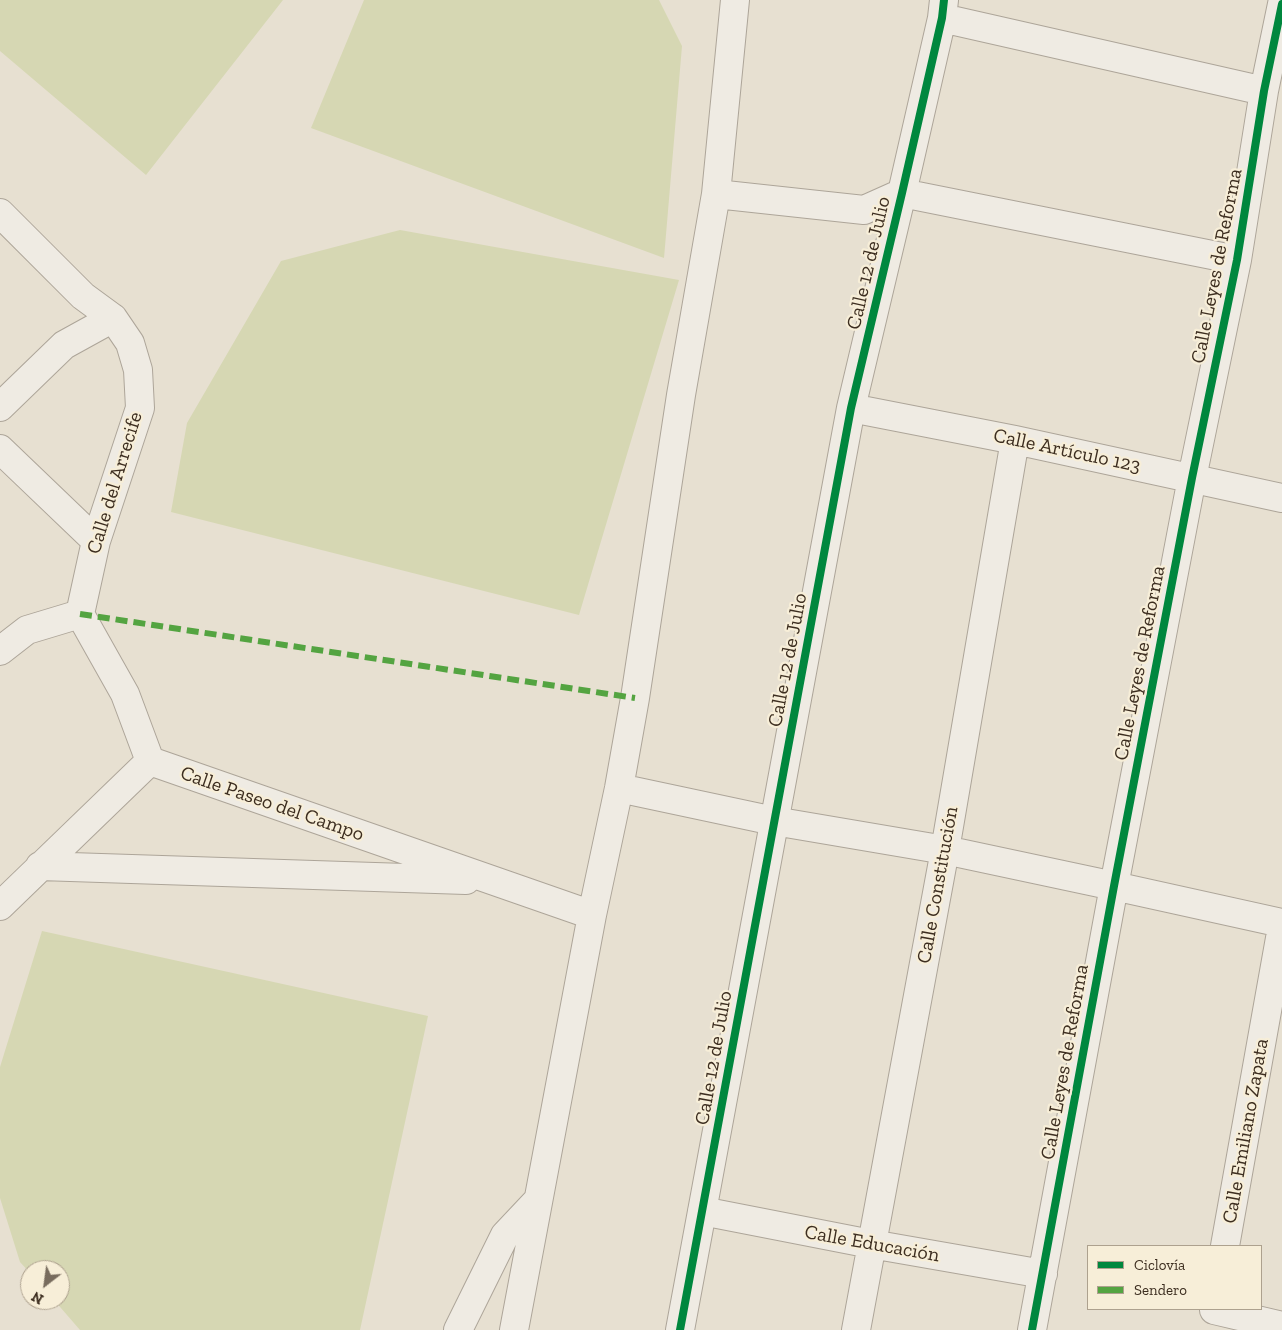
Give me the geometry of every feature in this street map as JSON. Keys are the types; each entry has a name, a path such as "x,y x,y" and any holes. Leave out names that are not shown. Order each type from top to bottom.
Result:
{"street":[{"path":"514,1330 635,698 680,395 716,194 735,0"},
{"name":"Calle Leyes de Reforma","path":"1032,1330 1192,478 1237,260 1264,92 1282,4"},
{"path":"943,9 1264,92"},
{"name":"Calle 12 de Julio","path":"680,1330 851,408 943,9"},
{"path":"716,194 864,210 902,193 1237,260"},
{"name":"Calle del Arrecife","path":"0,213 83,296 113,318 130,343 138,370 140,408 96,541 80,614"},
{"path":"0,407 64,345 113,318"},
{"name":"Calle Artículo 123","path":"851,408 1015,440 1282,498"},
{"name":"Calle Constitución","path":"856,1330 945,850 1015,440"},
{"path":"0,449 96,541"},
{"path":"0,651 27,630 80,614 125,694 150,761 0,906"},
{"name":"Calle Paseo del Campo","path":"150,761 592,915"},
{"path":"619,788 774,821 945,850 1282,923"},
{"path":"40,866 495,881"},
{"name":"Calle Emiliano Zapata","path":"1225,1245 1282,928"},
{"path":"458,1330 505,1235 538,1200"},
{"name":"Calle Educación","path":"702,1211 871,1244 1042,1274"},
{"path":"1213,1316 1282,1326"}],"green space":[{"path":"0,0 283,0 146,175 0,51"},
{"path":"364,0 659,0 682,46 664,258 311,128"},
{"path":"400,230 679,280 579,615 171,512 187,423 281,261"},
{"path":"42,931 428,1016 360,1330 80,1330 63,1310 70,1310 70,1260 20,1260 20,1262 0,1198 0,1067"}],"marked path":[{"path":"80,614 635,698"}],"cycle path":[{"path":"680,1330 851,408 942,18 944,0"},
{"path":"1032,1330 1192,478 1237,260 1264,91 1282,4"}]}
